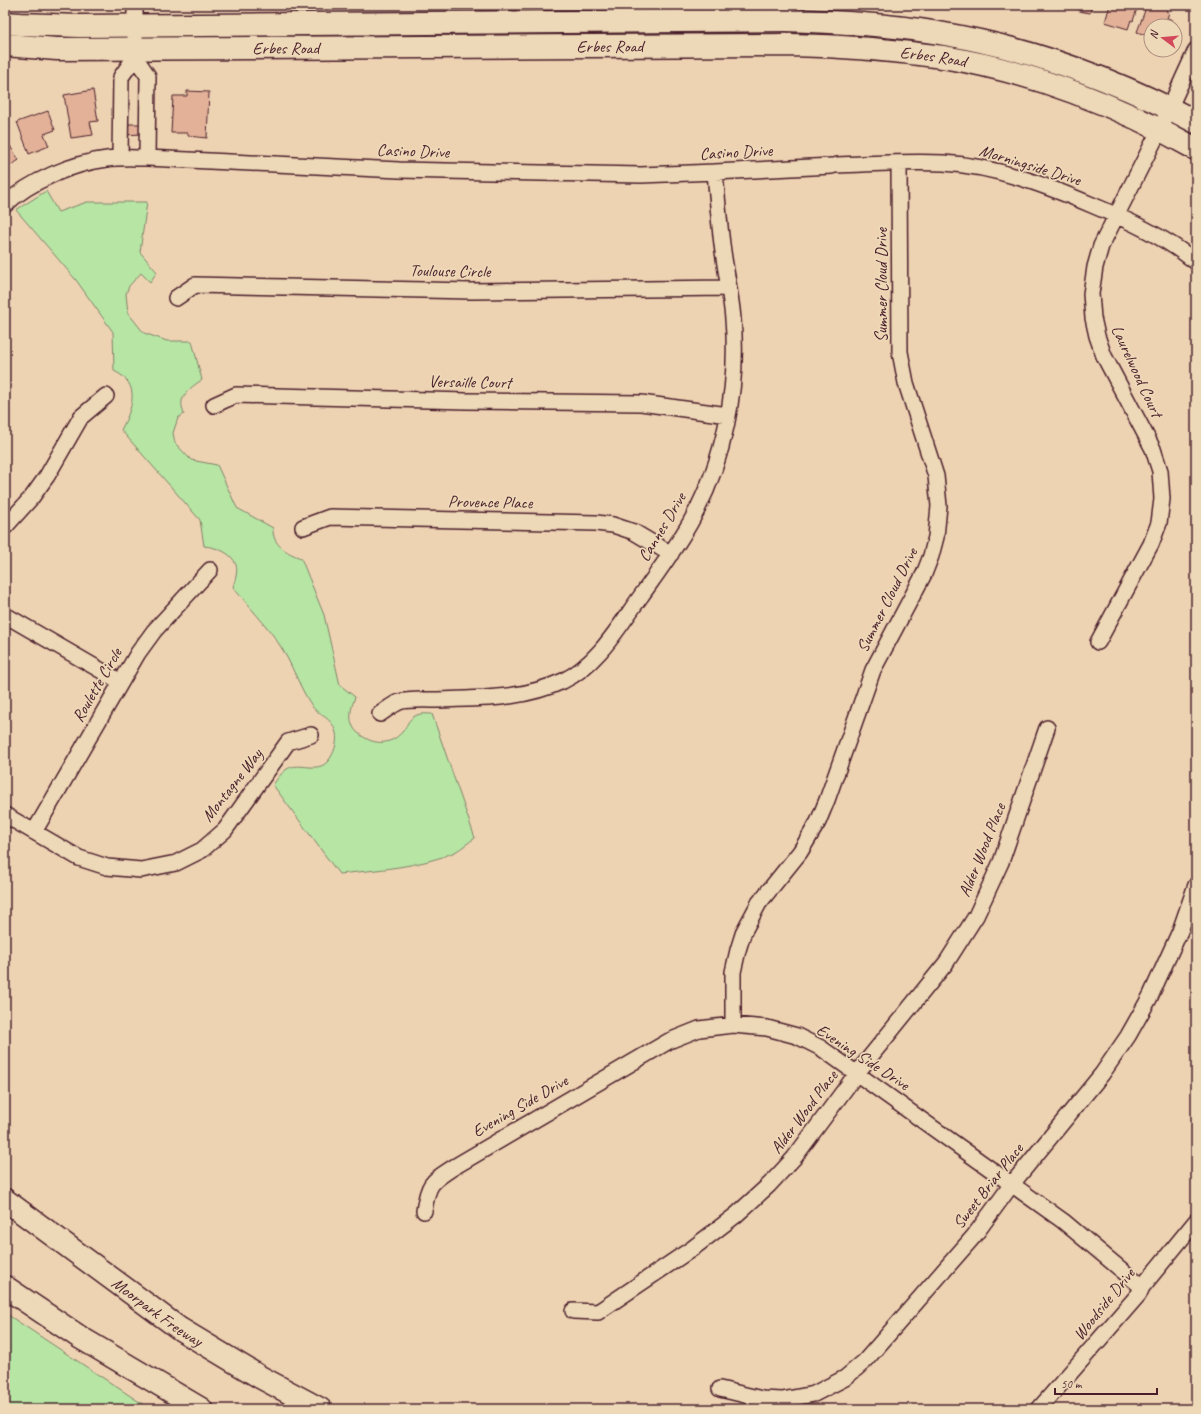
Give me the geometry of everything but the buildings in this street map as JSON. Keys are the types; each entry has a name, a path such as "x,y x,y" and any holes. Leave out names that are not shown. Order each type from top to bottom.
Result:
{"main road":[{"name":"Erbes Road","path":"5,23 50,26 135,15 784,20 853,23 939,33 1024,52 1102,78 1196,122"},
{"name":"Erbes Road","path":"5,45 135,53 792,45 866,49 944,57 1009,71 1088,97 1160,129 1196,149"},
{"name":"Moorpark Freeway","path":"5,1200 180,1329 260,1377 320,1409"},
{"path":"5,1287 81,1338 201,1409"}],"street":[{"path":"135,15 135,53 148,76 147,158"},
{"name":"Laurelwood Court","path":"1098,642 1151,544 1159,523 1162,499 1160,470 1153,449 1104,356 1097,336 1092,318 1091,294 1094,267 1101,246 1160,129 1196,50"},
{"path":"120,158 121,76 135,53"},
{"name":"Casino Drive","path":"5,205 39,181 60,171 107,159 120,158 399,170 641,175 834,165"},
{"name":"Summer Cloud Drive","path":"733,1025 733,972 744,931 759,903 800,852 818,822 873,670 924,574 936,537 939,506 936,476 906,383 900,352 899,163"},
{"name":"Morningside Drive","path":"834,165 943,163 971,166 1001,173 1056,190 1116,215 1159,236 1196,262"},
{"name":"Cannes Drive","path":"380,714 400,701 508,697 537,691 565,680 585,666 604,648 671,554 691,521 706,489 719,453 728,415 732,382 734,350 733,318 722,243 716,172"},
{"name":"Toulouse Circle","path":"176,298 195,285 471,290 728,288"},
{"name":"Versaille Court","path":"214,405 236,395 466,401 641,403 728,415"},
{"path":"5,527 32,497 47,476 81,417 106,396"},
{"name":"Provence Place","path":"303,527 330,517 596,523 634,532 671,554"},
{"name":"Roulette Circle","path":"34,832 138,653 154,630 210,570"},
{"path":"5,615 121,682"},
{"name":"Alder Wood Place","path":"573,1311 598,1312 693,1248 736,1215 769,1185 794,1158 857,1073 946,963 976,916 1001,862 1047,728"},
{"name":"Montagne Way","path":"5,815 79,858 107,867 141,870 176,863 202,850 225,830 288,742 311,735"},
{"name":"Sweet Briar Place","path":"720,1390 762,1400 782,1400 814,1394 845,1378 865,1361 974,1236 1012,1184 1102,1074 1128,1036 1150,997 1180,931 1196,885"},
{"name":"Evening Side Drive","path":"424,1211 426,1192 434,1180 669,1041 699,1030 733,1025 767,1028 797,1036 822,1048 1063,1221 1142,1287"},
{"name":"Woodside Drive","path":"1039,1409 1139,1294 1142,1287 1196,1221"}],"green space":[{"path":"5,5 113,5 109,8 103,8"},
{"path":"46,191 58,212 87,202 147,202 140,252 157,272 150,282 141,273 129,286 126,294 128,313 144,333 167,341 192,341 202,380 190,389 183,398 182,408 184,414 178,418 173,433 175,443 191,460 217,465 237,508 273,528 275,539 281,548 301,558 324,615 340,685 355,697 351,710 351,719 357,732 368,740 374,742 386,742 398,736 410,720 417,715 432,714 475,838 455,852 428,861 413,864 339,874 273,785 281,774 292,767 319,767 324,765 334,751 336,744 336,733 334,727 332,723 312,706 279,644 263,622 233,587 237,570 234,560 223,551 204,546 200,520 121,430 131,406 132,398 128,383 123,376 114,371 113,332 76,280 16,210"},
{"path":"5,1313 150,1409 5,1409"}]}
